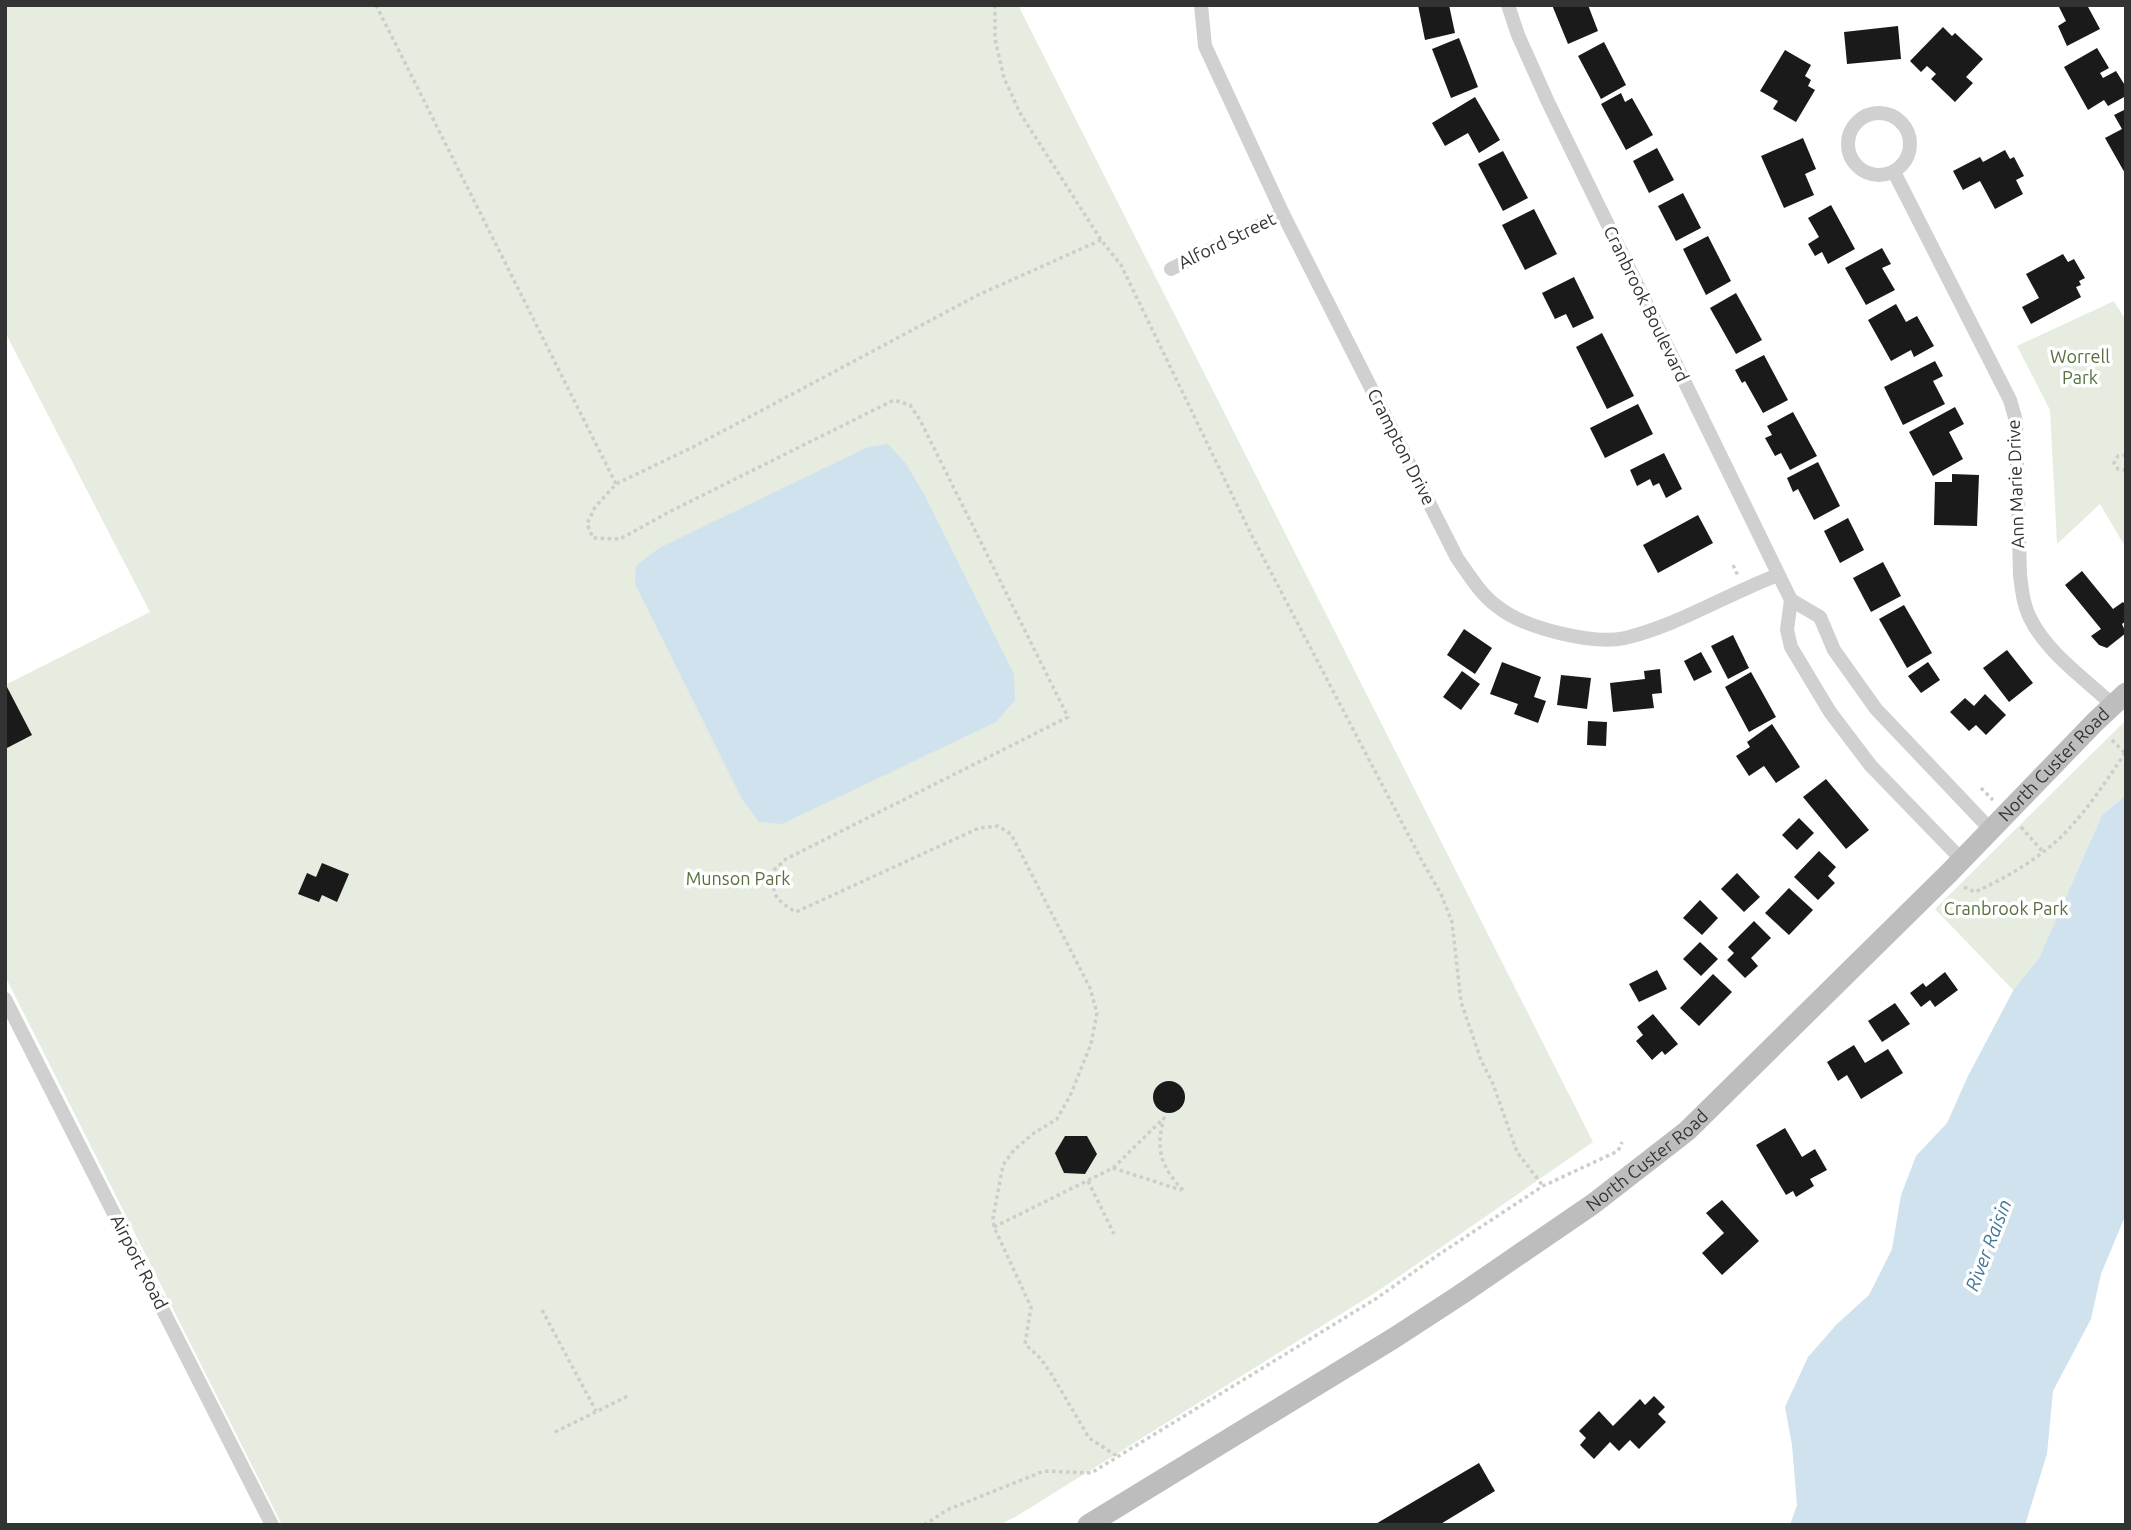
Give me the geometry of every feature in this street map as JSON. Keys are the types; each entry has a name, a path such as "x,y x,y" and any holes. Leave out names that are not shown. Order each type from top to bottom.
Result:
{"street":[{"name":"Crampton Drive","path":"1201,5 1205,46 1283,214 1457,558 1498,608 1528,624 1552,631 1580,638 1622,639 1662,626 1778,575"},
{"name":"Cranbrook Boulevard","path":"1508,5 1518,35 1548,102 1791,600"},
{"path":"1878,112 1898,118 1905,126 1911,147 1908,157 1894,172 1884,176 1864,172 1850,158 1848,137 1858,120 1878,112"},
{"name":"Ann Marie Drive","path":"1894,172 2010,400 2016,421 2020,575 2029,616 2049,645 2119,699"},
{"name":"Alford Street","path":"1171,269 1283,214"},
{"path":"1962,860 1871,766 1830,712 1791,647 1787,630 1791,600 1820,617 1834,650 1876,709 1990,830"},
{"name":"North Custer Road","path":"1088,1525 1394,1338 1531,1249 1687,1131 1962,860 2119,699"},
{"name":"Airport Road","path":"5,999 272,1525"}],"path":[{"path":"376,5 616,484"},
{"path":"995,5 995,39 1004,78 1015,102 1101,240 1121,265 1253,538 1441,894 1451,922 1461,1002 1470,1030 1517,1152 1543,1186"},
{"path":"1101,240 978,295 693,447 616,484 595,507 586,524 593,538 620,539 894,400 910,405 920,420 1068,717 786,859 774,870 771,887 782,904 796,912 979,828 998,827 1011,834 1090,988 1097,1013 1091,1044 1070,1096 1057,1119 1024,1142 1003,1165 993,1218 994,1227 1031,1307 1025,1344 1041,1359 1052,1375 1089,1438 1117,1456"},
{"path":"2126,455 2118,456 2114,463 2119,470 2126,470"},
{"path":"1733,565 1738,576"},
{"path":"1961,884 1976,892 1997,883 2043,852 2073,825 2126,752 2112,740"},
{"path":"1982,788 1997,804"},
{"path":"2021,828 2043,852"},
{"path":"994,1227 1113,1168 1164,1118 1158,1139 1162,1158 1174,1180 1184,1191 1113,1168"},
{"path":"924,1525 947,1510 1044,1471 1091,1473 1377,1298 1543,1186 1618,1151 1622,1142"},
{"path":"1088,1181 1114,1234"},
{"path":"542,1310 596,1411"},
{"path":"555,1432 630,1395"}],"green space":[{"name":"Munson Park","path":"5,5 1018,5 1593,1142 1378,1291 999,1525 282,1525 5,976 5,685 150,612 5,332"},
{"name":"Worrell Park","path":"2114,301 2126,321 2126,548 2100,504 2057,544 2050,410 2017,346"},
{"name":"Cranbrook Park","path":"2126,720 2126,795 2102,815 2039,958 2014,991 1935,909"}],"water":[{"path":"888,444 906,464 925,496 1014,674 1015,700 996,722 782,824 759,822 742,799 635,584 636,566 659,548 868,447"},
{"name":"River Raisin","path":"2126,795 2126,1214 2101,1274 2091,1319 2053,1391 2047,1454 2025,1525 1790,1525 1797,1505 1792,1445 1785,1407 1808,1357 1837,1324 1869,1295 1892,1249 1901,1195 1916,1156 1947,1123 1968,1076 2013,991 2039,958 2102,815"}],"building":[{"path":"1418,5 1449,5 1455,33 1425,40"},
{"path":"1552,5 1588,5 1598,31 1568,44"},
{"path":"2058,5 2087,5 2100,29 2067,46 2058,26 2066,21"},
{"path":"1898,26 1901,59 1847,64 1844,32"},
{"path":"1943,27 1952,36 1955,33 1983,59 1966,77 1973,83 1955,102 1931,79 1936,74 1927,66 1921,72 1910,61"},
{"path":"1459,38 1478,87 1451,98 1432,49"},
{"path":"1604,42 1626,85 1601,99 1578,56"},
{"path":"2097,48 2109,68 2100,73 2103,78 2116,71 2126,87 2126,96 2108,106 2104,100 2088,110 2064,67"},
{"path":"1785,50 1811,65 1805,76 1811,80 1808,86 1815,90 1796,122 1773,109 1778,101 1760,91"},
{"path":"1621,93 1625,102 1632,98 1653,135 1626,150 1601,104"},
{"path":"1475,97 1500,140 1479,153 1468,133 1445,146 1432,123"},
{"path":"2126,109 2126,175 2105,138 2122,129 2114,115"},
{"path":"1803,138 1816,169 1805,174 1814,195 1784,208 1761,156"},
{"path":"1657,148 1674,180 1649,193 1633,161"},
{"path":"2005,150 2010,159 2014,157 2024,176 2016,180 2023,194 1995,209 1980,181 1963,190 1953,171 1980,157 1983,162"},
{"path":"1503,151 1528,198 1503,211 1478,164"},
{"path":"1683,193 1701,228 1676,241 1658,206"},
{"path":"1831,205 1855,249 1828,264 1822,252 1815,256 1808,244 1819,237 1808,218"},
{"path":"1534,209 1557,254 1525,270 1502,225"},
{"path":"1708,236 1731,281 1706,295 1683,249"},
{"path":"1882,248 1891,264 1882,268 1895,290 1866,305 1845,268"},
{"path":"2063,254 2068,262 2074,259 2085,278 2079,281 2081,285 2076,287 2081,297 2031,324 2022,307 2039,298 2026,274"},
{"path":"1574,277 1594,318 1573,328 1566,314 1555,319 1542,293"},
{"path":"1736,293 1762,340 1736,354 1710,308"},
{"path":"1896,304 1906,322 1917,316 1934,346 1914,357 1911,350 1891,361 1868,320"},
{"path":"1602,333 1634,396 1607,409 1576,347"},
{"path":"1764,355 1788,400 1763,413 1745,381 1742,383 1735,370"},
{"path":"1935,361 1943,376 1933,381 1945,404 1903,425 1884,387"},
{"path":"1638,404 1653,434 1605,458 1590,428"},
{"path":"1955,407 1964,424 1949,432 1963,459 1933,476 1909,432"},
{"path":"1793,412 1817,456 1790,470 1781,453 1775,456 1765,438 1772,435 1767,426"},
{"path":"1664,453 1682,489 1666,498 1659,483 1653,486 1650,479 1637,486 1630,470"},
{"path":"1818,462 1840,506 1814,520 1798,489 1793,492 1787,478"},
{"path":"1952,474 1979,475 1977,526 1934,525 1935,482 1952,482"},
{"path":"1698,515 1713,543 1658,573 1643,545"},
{"path":"1848,518 1864,550 1840,563 1824,531"},
{"path":"1883,562 1901,596 1871,612 1853,578"},
{"path":"2082,571 2113,609 2123,602 2126,605 2126,621 2122,624 2126,633 2107,648 2099,645 2091,636 2101,629 2065,585"},
{"path":"1904,605 1932,653 1907,668 1879,619"},
{"path":"1464,629 1492,648 1475,674 1447,655"},
{"path":"1733,635 1749,668 1728,679 1711,646"},
{"path":"2007,650 2033,683 2009,702 1983,668"},
{"path":"1701,652 1712,672 1694,681 1684,661"},
{"path":"1502,662 1541,677 1534,697 1546,701 1538,723 1514,714 1518,704 1490,694"},
{"path":"1928,662 1940,680 1921,693 1908,676"},
{"path":"1660,669 1662,693 1652,694 1654,708 1613,712 1610,683 1645,679 1644,671"},
{"path":"1462,671 1480,684 1461,710 1443,697"},
{"path":"1751,672 1776,717 1749,732 1725,687"},
{"path":"1561,675 1591,678 1587,709 1557,705"},
{"path":"7,687 32,735 5,749 5,688"},
{"path":"1985,694 2006,715 1986,735 1976,725 1969,731 1950,712 1965,698 1974,706"},
{"path":"1588,721 1607,722 1606,746 1587,745"},
{"path":"1772,724 1800,767 1776,783 1764,766 1749,776 1736,756 1750,747 1747,742"},
{"path":"1826,779 1869,830 1846,849 1803,797"},
{"path":"1799,818 1814,833 1797,850 1782,835"},
{"path":"1819,851 1836,867 1828,876 1835,883 1818,900 1794,877"},
{"path":"322,863 349,874 337,902 322,895 319,902 298,894 307,873 316,877"},
{"path":"1737,873 1760,897 1744,912 1721,889"},
{"path":"1789,888 1813,910 1789,935 1765,913"},
{"path":"1700,900 1718,918 1702,935 1683,918"},
{"path":"1754,921 1771,938 1751,958 1758,966 1745,978 1727,960 1734,953 1728,947"},
{"path":"1700,942 1718,959 1701,976 1683,959"},
{"path":"1657,970 1667,989 1639,1002 1629,984"},
{"path":"1945,972 1958,990 1935,1007 1930,1000 1921,1007 1910,993 1923,983 1926,987"},
{"path":"1713,974 1732,992 1699,1026 1680,1008"},
{"path":"1895,1003 1910,1024 1882,1042 1868,1021"},
{"path":"1653,1014 1678,1044 1665,1055 1662,1051 1652,1060 1636,1041 1643,1035 1637,1027"},
{"path":"1854,1045 1865,1063 1888,1049 1903,1073 1861,1099 1847,1075 1838,1081 1827,1062"},
{"path":"1169,1081 1180,1086 1185,1097 1180,1108 1169,1113 1158,1108 1153,1097 1158,1086"},
{"path":"1785,1128 1802,1157 1815,1149 1827,1170 1810,1179 1814,1186 1796,1197 1793,1191 1786,1195 1756,1145"},
{"path":"1065,1136 1087,1136 1097,1154 1085,1174 1064,1173 1055,1153"},
{"path":"1722,1200 1759,1241 1722,1275 1702,1253 1724,1233 1706,1213"},
{"path":"1654,1396 1665,1407 1658,1414 1666,1422 1639,1449 1630,1440 1619,1451 1610,1442 1594,1459 1580,1445 1586,1438 1579,1431 1599,1411 1613,1426 1640,1399 1645,1405"},
{"path":"1479,1463 1495,1491 1439,1525 1374,1525"}]}
